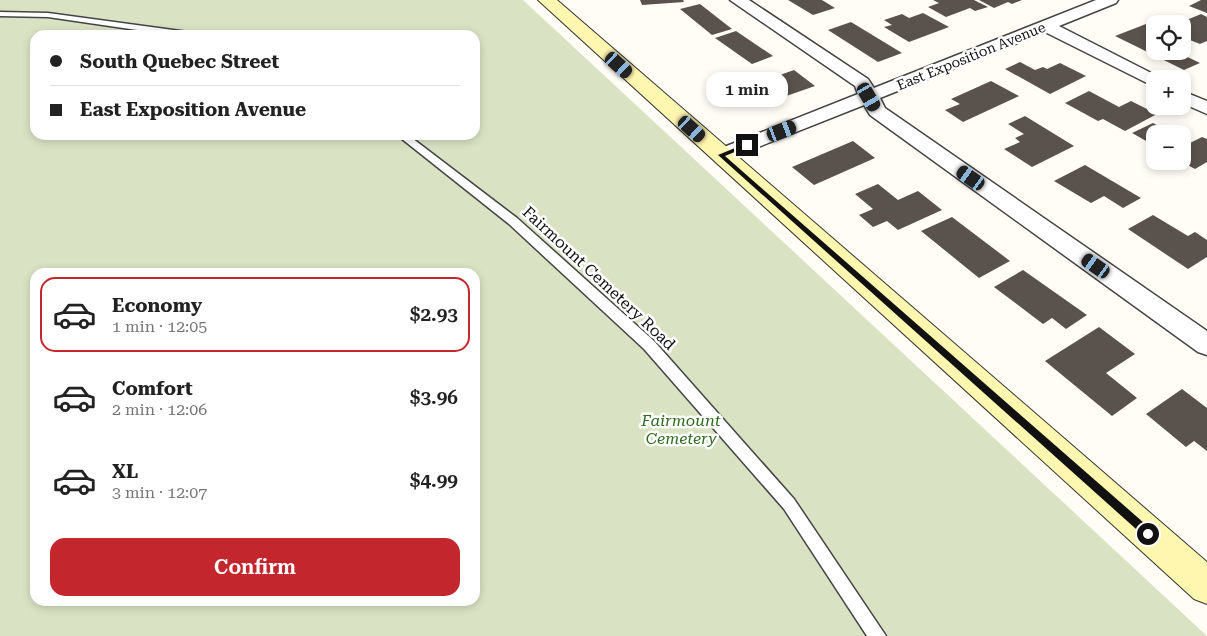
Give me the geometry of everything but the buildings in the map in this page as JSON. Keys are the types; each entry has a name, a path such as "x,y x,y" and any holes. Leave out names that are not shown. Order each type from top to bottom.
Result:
{"main road":[{"path":"547,0 1207,586"}],"street":[{"path":"738,0 862,83 877,111 1207,345"},
{"name":"East Exposition Avenue","path":"721,155 1110,0"},
{"path":"1046,26 1146,77"},
{"path":"1191,100 1207,108"}],"lane":[{"path":"0,14 48,15 153,30"},
{"name":"Fairmount Cemetery Road","path":"408,140 513,221 649,345 790,504 877,636"}],"green space":[{"name":"Fairmount Cemetery","path":"0,0 523,0 1207,636 0,636"}],"route":[{"path":"747,145 721,155 1148,534"}]}
